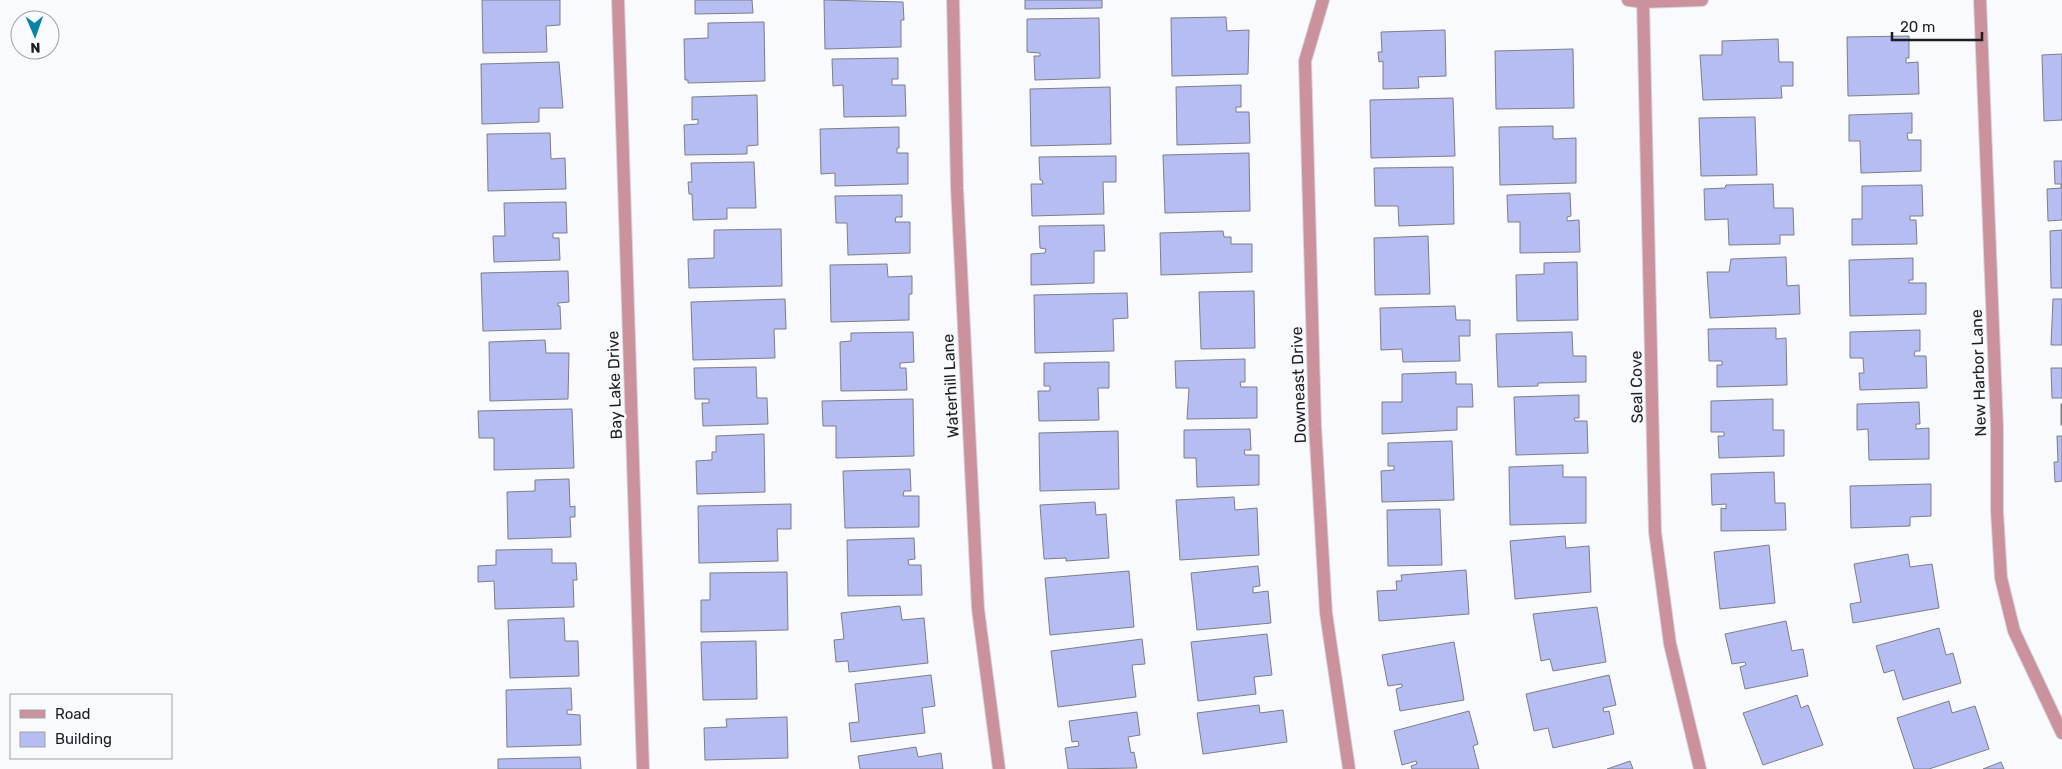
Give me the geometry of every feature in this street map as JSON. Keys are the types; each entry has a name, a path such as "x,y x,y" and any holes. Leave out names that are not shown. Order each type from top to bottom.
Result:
{"street":[{"name":"Bay Lake Drive","path":"618,0 643,769"},
{"name":"Waterhill Lane","path":"953,0 957,198 978,609 999,769"},
{"name":"Downeast Drive","path":"1323,0 1304,61 1315,425 1326,613 1349,769"},
{"path":"1628,0 1702,0"},
{"name":"New Harbor Lane","path":"1980,0 1997,428 1997,510 2001,578 2014,631 2062,733"},
{"name":"Seal Cove","path":"1643,1 1655,532 1670,644 1700,769"}],"building":[{"path":"482,0 560,0 560,25 546,26 547,52 483,53"},
{"path":"695,0 752,0 753,13 695,14"},
{"path":"824,0 903,2 904,20 901,20 901,47 825,49"},
{"path":"1025,0 1102,0 1102,8 1025,9"},
{"path":"1226,17 1227,31 1249,30 1248,74 1172,76 1171,18"},
{"path":"1099,18 1100,78 1035,80 1034,56 1040,56 1040,53 1027,52 1027,19"},
{"path":"764,22 765,81 688,83 688,80 685,80 684,39 708,38 708,23"},
{"path":"1445,30 1446,76 1418,77 1419,88 1383,89 1383,61 1379,62 1378,52 1382,52 1381,32"},
{"path":"1909,36 1909,58 1906,58 1906,63 1918,62 1919,94 1848,96 1847,37"},
{"path":"1778,39 1779,62 1793,62 1793,86 1781,86 1782,98 1703,100 1700,55 1722,55 1722,41"},
{"path":"1573,49 1574,108 1496,109 1495,51"},
{"path":"2062,54 2062,120 2044,121 2042,55"},
{"path":"898,58 898,79 892,79 892,85 905,85 906,116 844,117 843,85 833,86 832,59"},
{"path":"559,62 563,108 539,108 539,122 482,124 481,64"},
{"path":"1241,85 1241,107 1236,107 1236,112 1249,112 1250,143 1177,145 1176,87"},
{"path":"1110,87 1111,144 1031,146 1030,89"},
{"path":"757,95 758,145 747,146 747,154 685,155 684,125 698,124 698,119 692,120 692,97"},
{"path":"1453,98 1455,156 1371,158 1370,100"},
{"path":"1912,113 1912,133 1907,133 1908,140 1921,140 1921,171 1861,173 1860,141 1849,141 1849,115"},
{"path":"1755,117 1757,175 1701,176 1699,118"},
{"path":"1553,126 1553,139 1576,138 1576,183 1500,185 1499,127"},
{"path":"899,127 899,148 897,148 897,153 908,153 908,184 835,186 835,173 821,174 820,129"},
{"path":"550,133 551,159 565,158 566,189 488,191 487,134"},
{"path":"1249,153 1250,211 1165,213 1163,155"},
{"path":"1116,156 1116,182 1103,182 1104,214 1032,216 1031,184 1043,184 1042,180 1040,180 1039,157"},
{"path":"2054,161 2062,161 2062,220 2048,221 2047,189 2061,188 2061,184 2055,184"},
{"path":"754,162 756,208 727,208 727,219 693,220 692,194 689,194 688,182 692,182 691,163"},
{"path":"1453,167 1454,224 1399,226 1398,206 1375,206 1374,168"},
{"path":"1773,184 1774,208 1793,208 1794,235 1780,235 1780,244 1729,245 1728,219 1705,220 1704,189 1725,188 1726,185"},
{"path":"1922,185 1923,216 1910,216 1910,220 1916,220 1917,244 1852,245 1852,219 1862,219 1862,186"},
{"path":"1570,193 1571,216 1567,217 1567,221 1579,220 1580,252 1520,253 1520,222 1508,222 1507,195"},
{"path":"902,195 902,217 896,217 895,222 910,222 910,253 848,255 847,223 836,223 835,196"},
{"path":"566,202 567,233 553,233 553,238 559,238 560,260 494,262 493,236 505,236 504,203"},
{"path":"1104,225 1105,251 1094,251 1094,283 1031,285 1031,254 1045,253 1046,249 1040,248 1039,226"},
{"path":"781,229 782,286 689,288 688,259 714,258 714,230"},
{"path":"2062,230 2062,288 2051,288 2050,231"},
{"path":"1223,231 1224,237 1231,237 1231,244 1252,244 1252,272 1161,275 1160,233"},
{"path":"1428,236 1430,294 1375,295 1374,238"},
{"path":"1786,257 1787,286 1799,285 1800,314 1710,318 1707,272 1729,272 1731,259"},
{"path":"1913,258 1913,280 1909,280 1909,283 1926,283 1926,314 1850,316 1849,260"},
{"path":"1577,262 1578,320 1517,321 1516,275 1544,274 1544,263"},
{"path":"887,264 888,277 912,276 912,294 909,294 909,320 831,322 830,265"},
{"path":"568,271 569,302 558,303 558,306 560,306 561,329 483,331 481,273"},
{"path":"1254,291 1255,348 1201,349 1199,292"},
{"path":"1127,293 1128,318 1113,319 1114,351 1035,353 1034,295"},
{"path":"785,299 786,329 774,329 775,358 693,360 691,302"},
{"path":"2053,299 2062,299 2062,345 2051,345"},
{"path":"1455,306 1456,320 1470,320 1470,336 1459,336 1460,361 1403,362 1402,349 1381,350 1380,308"},
{"path":"1776,328 1776,339 1786,338 1787,385 1717,387 1717,365 1722,365 1722,361 1709,361 1708,329"},
{"path":"1920,330 1920,351 1915,351 1914,356 1926,356 1927,388 1860,390 1859,373 1864,373 1863,358 1850,358 1850,332"},
{"path":"913,332 914,362 900,363 900,368 906,368 907,390 841,391 840,342 851,341 851,333"},
{"path":"1572,332 1573,356 1586,356 1586,382 1538,383 1538,386 1498,387 1496,334"},
{"path":"545,340 546,353 569,353 568,399 490,401 489,342"},
{"path":"1245,359 1245,382 1240,382 1241,387 1257,387 1257,418 1187,419 1189,388 1176,388 1175,361"},
{"path":"1109,362 1109,388 1098,388 1099,420 1039,421 1038,391 1050,391 1050,386 1044,386 1044,363"},
{"path":"756,367 757,398 767,398 768,424 703,426 702,403 709,403 709,399 695,399 694,368"},
{"path":"2051,368 2062,368 2062,398 2052,398"},
{"path":"1456,372 1456,384 1472,384 1473,407 1457,407 1457,430 1382,434 1382,402 1402,402 1402,374"},
{"path":"1579,395 1579,418 1574,418 1575,421 1587,421 1588,453 1516,455 1514,397"},
{"path":"913,399 914,456 836,458 836,426 823,426 822,401"},
{"path":"1773,399 1773,430 1784,430 1784,456 1719,458 1718,436 1724,436 1724,432 1711,432 1711,401"},
{"path":"1919,402 1920,424 1916,424 1916,429 1929,428 1929,459 1869,460 1868,429 1857,430 1857,404"},
{"path":"2062,404 2062,425 2061,425"},
{"path":"572,409 574,468 494,470 494,438 479,438 478,411"},
{"path":"1250,429 1251,450 1244,450 1245,455 1259,455 1259,485 1197,487 1196,458 1184,458 1184,430"},
{"path":"1118,431 1119,489 1040,491 1039,433"},
{"path":"764,434 765,492 697,494 696,461 712,460 712,452 716,452 716,436"},
{"path":"2057,436 2062,436 2062,481 2055,482 2054,462 2058,462"},
{"path":"1452,441 1454,500 1382,502 1381,471 1394,470 1394,466 1388,466 1388,443"},
{"path":"1563,465 1563,477 1586,477 1586,523 1510,525 1509,467"},
{"path":"910,469 911,491 904,491 903,496 919,496 919,527 845,528 843,471"},
{"path":"1774,472 1775,503 1785,503 1786,530 1721,531 1721,508 1726,509 1726,504 1712,505 1711,474"},
{"path":"569,479 570,507 575,506 575,517 570,517 571,537 508,539 507,492 535,491 535,480"},
{"path":"1931,484 1931,516 1910,517 1910,526 1851,528 1850,486"},
{"path":"1234,497 1235,510 1257,508 1259,555 1180,560 1176,500"},
{"path":"1095,502 1096,515 1106,514 1109,558 1066,561 1066,558 1044,559 1040,505"},
{"path":"791,504 791,529 777,529 778,561 699,563 698,506"},
{"path":"1440,509 1442,565 1388,566 1387,510"},
{"path":"1565,536 1566,548 1589,546 1591,592 1515,599 1510,541"},
{"path":"914,538 915,559 908,560 909,565 921,565 922,595 848,596 847,540"},
{"path":"1769,545 1775,603 1720,609 1714,552"},
{"path":"552,549 552,563 576,563 577,580 573,580 574,607 495,609 494,581 478,582 478,566 496,565 496,550"},
{"path":"1908,554 1910,567 1932,564 1939,608 1853,623 1850,604 1861,602 1854,564"},
{"path":"1258,566 1260,586 1253,587 1253,593 1268,591 1271,623 1197,630 1191,573"},
{"path":"1466,570 1469,614 1379,621 1377,591 1397,590 1396,581 1402,581 1401,575"},
{"path":"1129,571 1134,627 1050,635 1045,578"},
{"path":"787,572 788,630 701,632 701,600 710,600 710,573"},
{"path":"900,606 902,620 924,618 928,663 849,672 848,661 836,662 834,640 844,639 841,613"},
{"path":"1597,607 1606,662 1553,671 1550,659 1541,661 1533,614"},
{"path":"564,618 565,641 578,641 579,676 510,678 508,620"},
{"path":"1786,621 1792,651 1803,649 1808,676 1745,689 1740,667 1746,665 1745,662 1732,664 1725,634"},
{"path":"1939,628 1946,655 1953,653 1961,683 1903,700 1894,670 1884,673 1876,646"},
{"path":"1267,634 1272,675 1254,677 1256,694 1198,701 1191,642"},
{"path":"1142,639 1145,664 1132,665 1136,697 1058,707 1051,651"},
{"path":"756,641 757,699 703,700 701,642"},
{"path":"1454,642 1464,700 1400,711 1396,689 1402,687 1402,684 1388,686 1382,655"},
{"path":"931,675 935,706 922,708 925,733 851,742 849,723 859,722 855,684"},
{"path":"1609,675 1616,705 1603,708 1604,712 1609,711 1614,734 1553,748 1548,728 1534,731 1526,694"},
{"path":"571,688 572,710 567,710 567,714 580,715 581,745 507,747 506,690"},
{"path":"1797,695 1801,708 1808,705 1823,745 1763,765 1743,713"},
{"path":"1949,701 1952,713 1975,706 1989,749 1929,769 1914,769 1897,718"},
{"path":"1259,705 1260,713 1283,710 1287,742 1203,754 1197,713"},
{"path":"1469,711 1478,744 1473,746 1479,769 1412,769 1411,766 1417,764 1416,761 1402,765 1394,731"},
{"path":"1137,712 1140,735 1128,737 1131,753 1134,752 1137,768 1068,769 1065,748 1079,746 1078,741 1072,742 1069,721"},
{"path":"787,717 788,758 705,760 704,728 727,727 726,719"},
{"path":"916,747 918,757 941,753 943,769 860,769 858,756"},
{"path":"580,757 581,769 498,769 498,759"},
{"path":"1630,761 1633,769 1607,769"},
{"path":"2001,762 2004,769 1983,769"}]}
